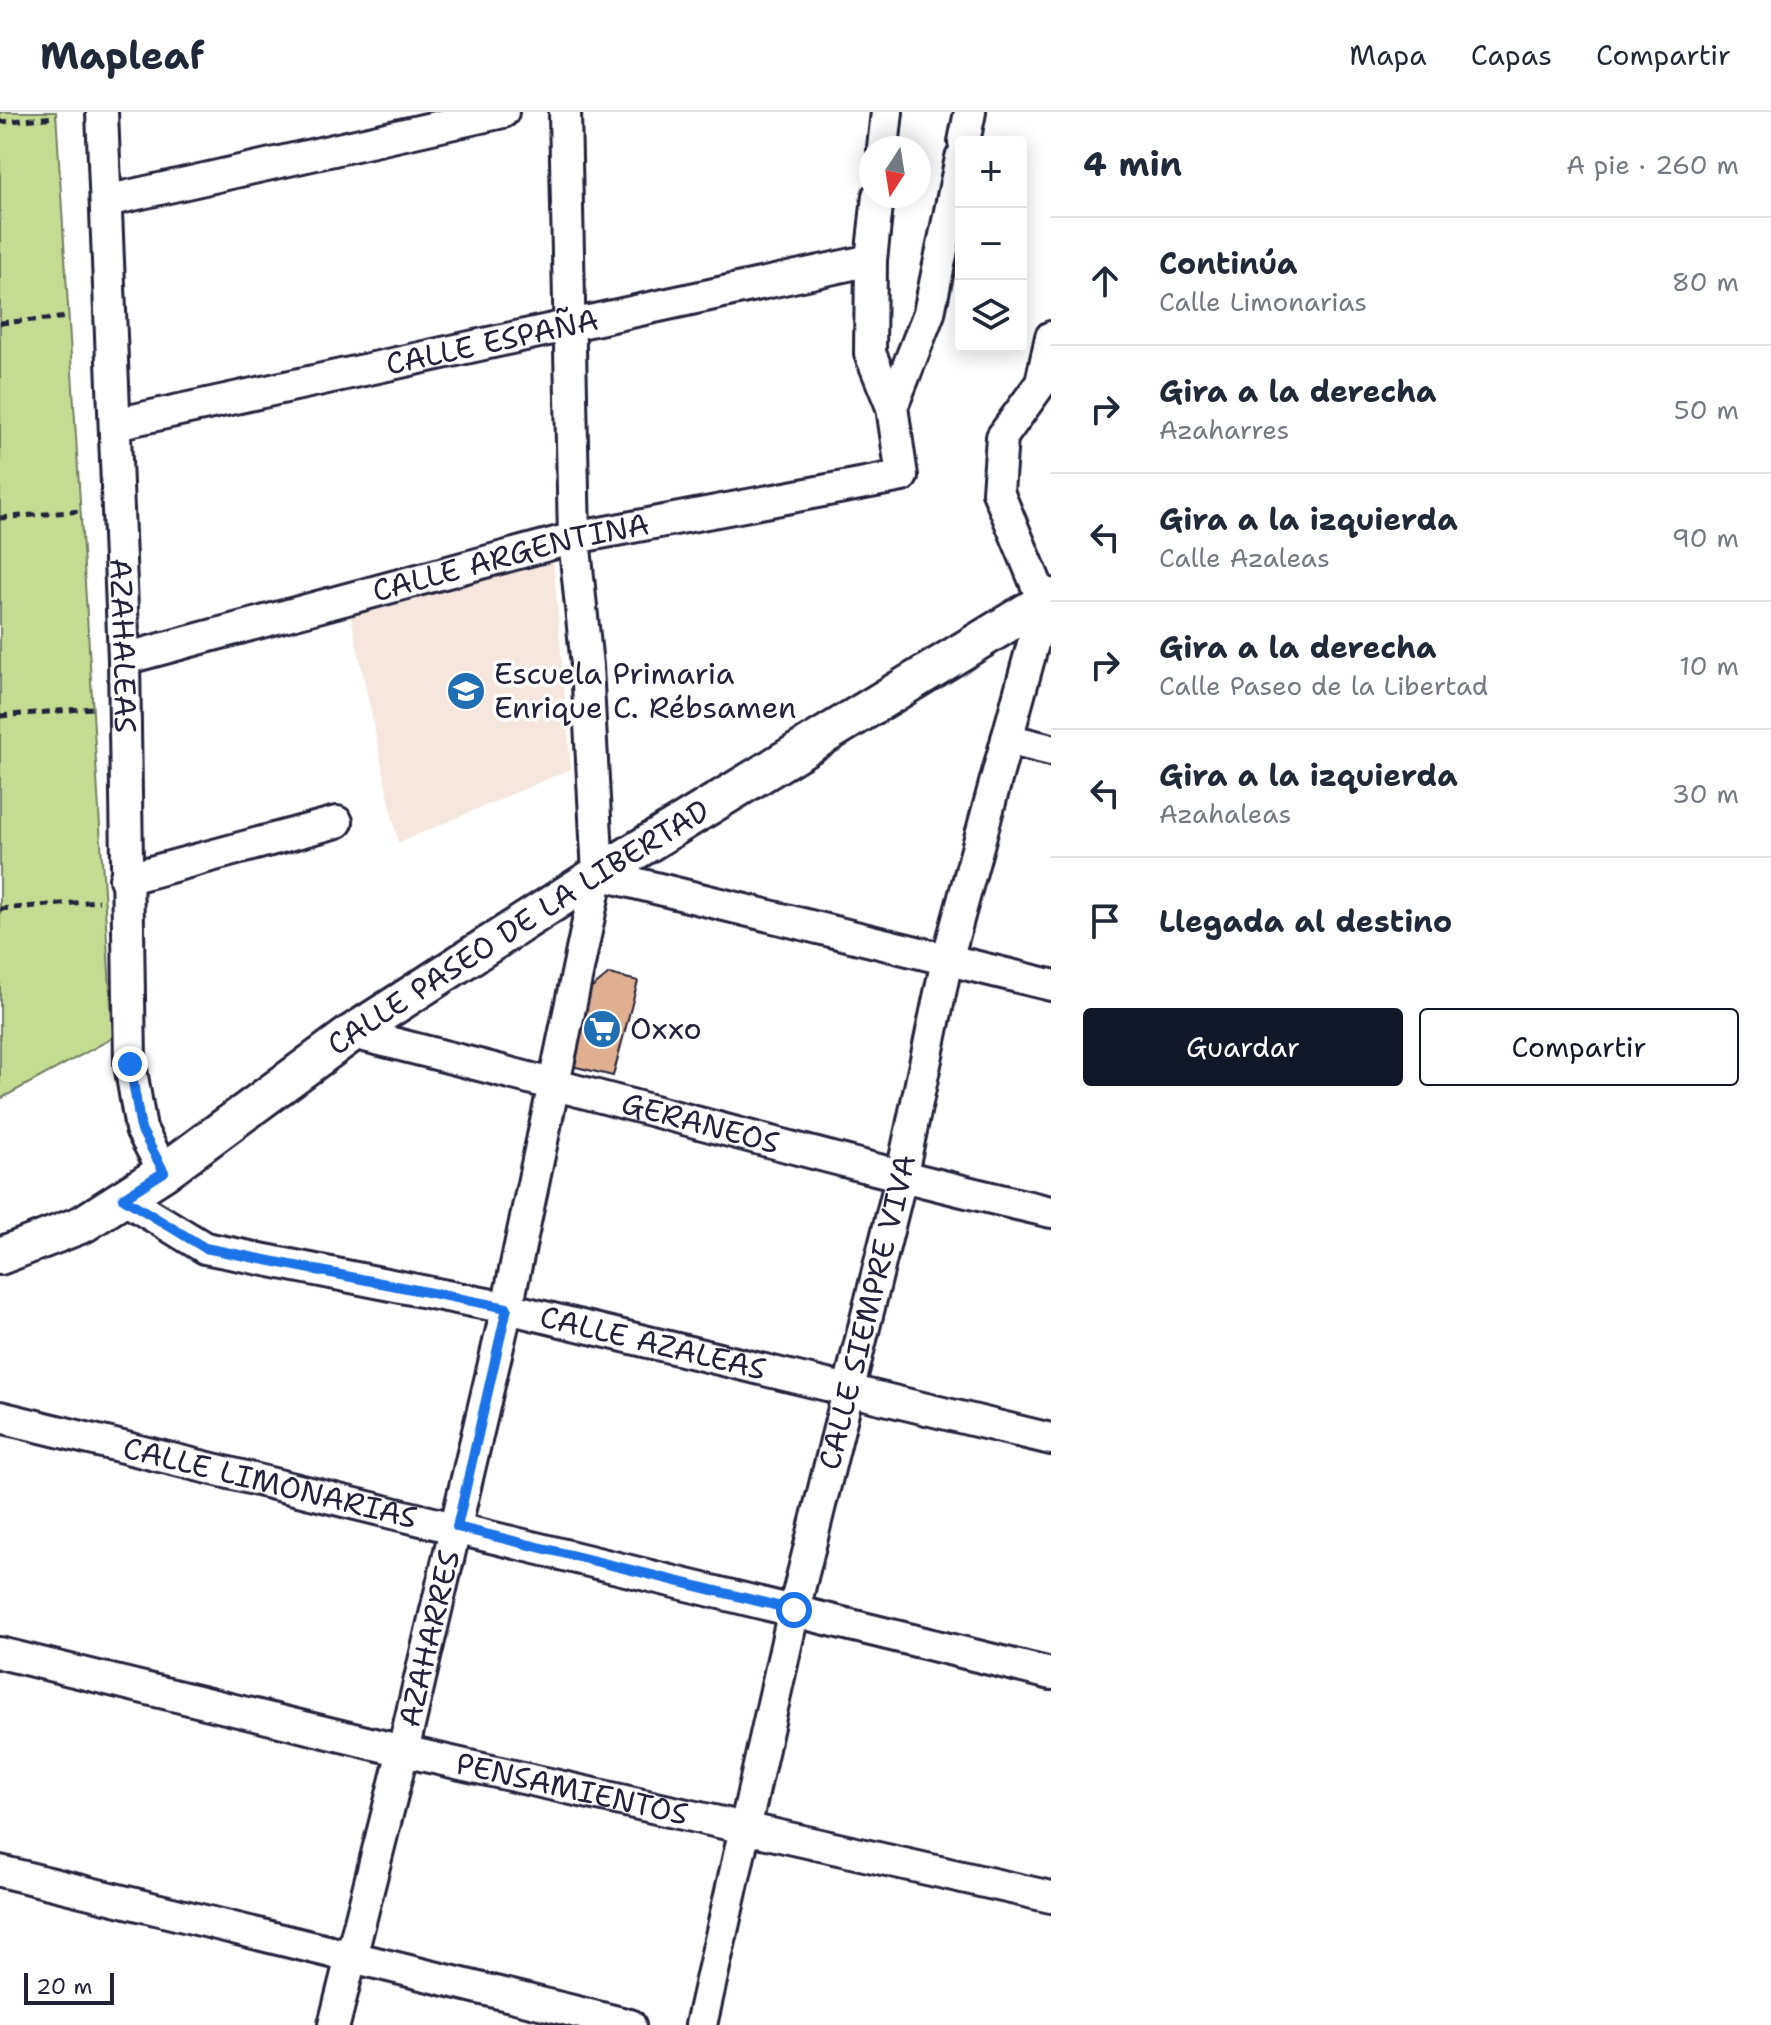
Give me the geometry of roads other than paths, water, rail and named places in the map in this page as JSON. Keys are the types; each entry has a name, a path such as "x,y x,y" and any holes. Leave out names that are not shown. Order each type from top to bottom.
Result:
{"street":[{"name":"AZAHALEAS","path":"102,112 124,659 130,1064 141,1129 164,1172"},
{"path":"106,201 503,112"},
{"name":"AZAHARRES","path":"334,2025 457,1527 507,1308 598,874 587,666 574,538 565,112"},
{"path":"884,136 887,112"},
{"path":"965,136 970,112"},
{"path":"892,407 929,313 955,187"},
{"path":"877,208 871,260 870,353 892,407"},
{"name":"CALLE ESPAÑA","path":"115,424 871,260"},
{"path":"1048,600 998,492 1002,437 1041,383 1051,337"},
{"name":"CALLE ARGENTINA","path":"124,659 574,538 902,476 892,407"},
{"name":"CALLE SIEMPRE VIVA","path":"701,2025 794,1610 901,1178 947,960 1048,600"},
{"name":"CALLE PASEO DE LA LIBERTAD","path":"0,1256 83,1224 164,1172 352,1033 598,874 1048,600"},
{"path":"1007,739 1051,750"},
{"path":"125,879 337,822"},
{"path":"598,874 1051,985"},
{"name":"GERANEOS","path":"352,1033 554,1082 901,1178 1051,1212"},
{"name":"CALLE AZALEAS","path":"123,1198 205,1248 507,1308 1051,1439"},
{"name":"CALLE LIMONARIAS","path":"0,1417 1051,1674"},
{"name":"PENSAMIENTOS","path":"0,1653 403,1751 1051,1897"},
{"path":"0,1871 630,2025"}],"place":[{"name":"Escuela Primaria Enrique C. Rébsamen","path":"466,691"},
{"name":"Oxxo","path":"602,1029"}]}
